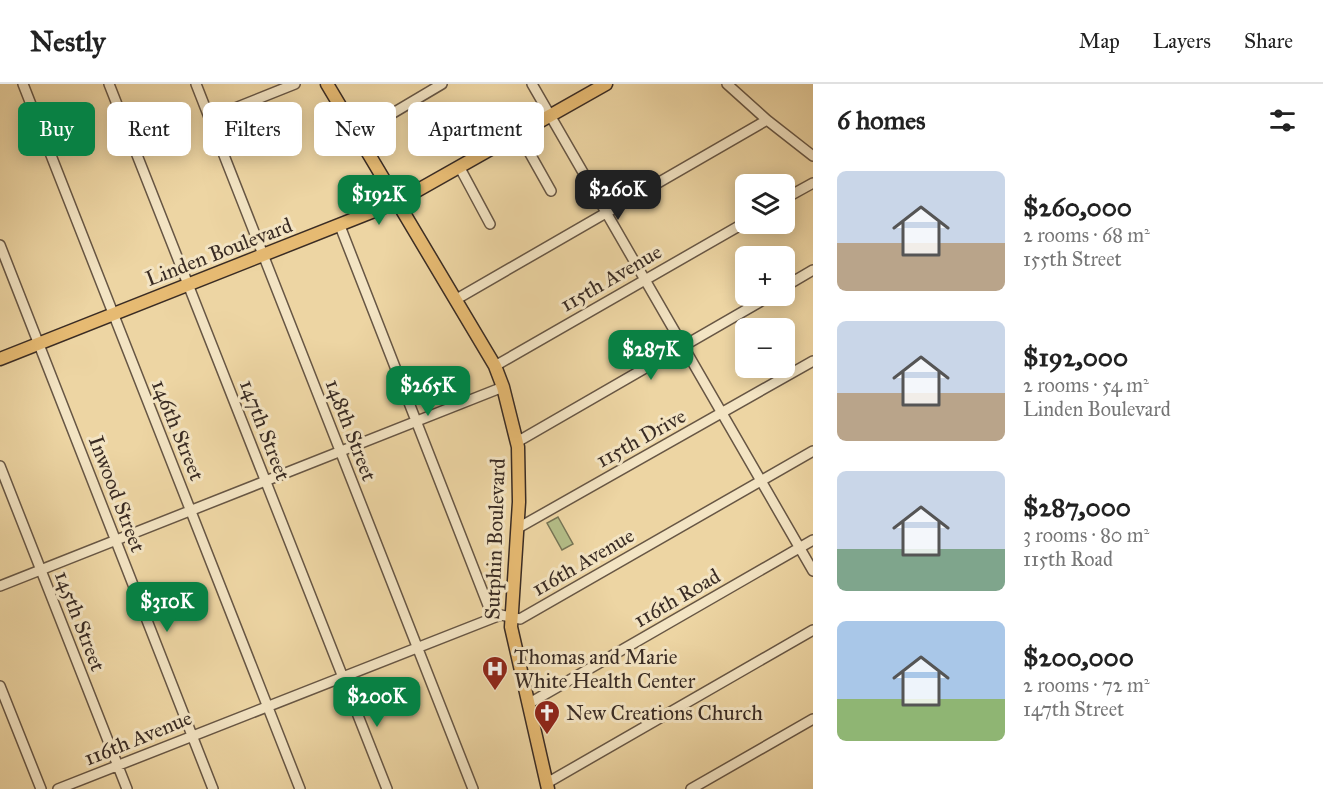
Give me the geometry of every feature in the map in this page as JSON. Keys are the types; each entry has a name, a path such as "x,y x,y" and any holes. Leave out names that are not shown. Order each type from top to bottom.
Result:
{"main road":[{"name":"Sutphin Boulevard","path":"327,84 337,102"},
{"name":"Linden Boulevard","path":"544,119 606,84"},
{"name":"Sutphin Boulevard","path":"369,156 495,366 503,387 517,442 518,528 511,617 547,786"},
{"name":"Linden Boulevard","path":"0,359 397,202 481,156"}],"street":[{"name":"146th Street","path":"23,84 300,789"},
{"name":"147th Street","path":"109,84 387,789"},
{"name":"148th Street","path":"196,84 203,102"},
{"path":"250,102 295,84"},
{"path":"396,111 442,84"},
{"path":"532,84 813,571"},
{"path":"729,85 767,120 813,156"},
{"path":"455,300 767,120"},
{"name":"148th Street","path":"225,156 473,789"},
{"path":"531,156 551,191"},
{"path":"460,168 490,224"},
{"path":"795,193 813,183"},
{"path":"340,226 493,618"},
{"name":"115th Avenue","path":"495,366 735,228"},
{"name":"Inwood Street","path":"0,244 213,789"},
{"path":"795,281 813,270"},
{"path":"517,442 753,306"},
{"name":"115th Drive","path":"518,528 813,361"},
{"path":"0,586 503,387"},
{"name":"116th Avenue","path":"58,789 501,615 519,619 813,451"},
{"name":"145th Street","path":"0,466 127,789"},
{"name":"116th Road","path":"528,704 813,540"},
{"path":"547,786 813,630"},
{"path":"0,686 41,789"},
{"path":"691,789 813,719"}],"green space":[{"path":"558,517 573,544 562,550 547,523"}],"place":[{"name":"Thomas and Marie White Health Center","path":"495,692"},
{"name":"New Creations Church","path":"547,736"}]}
